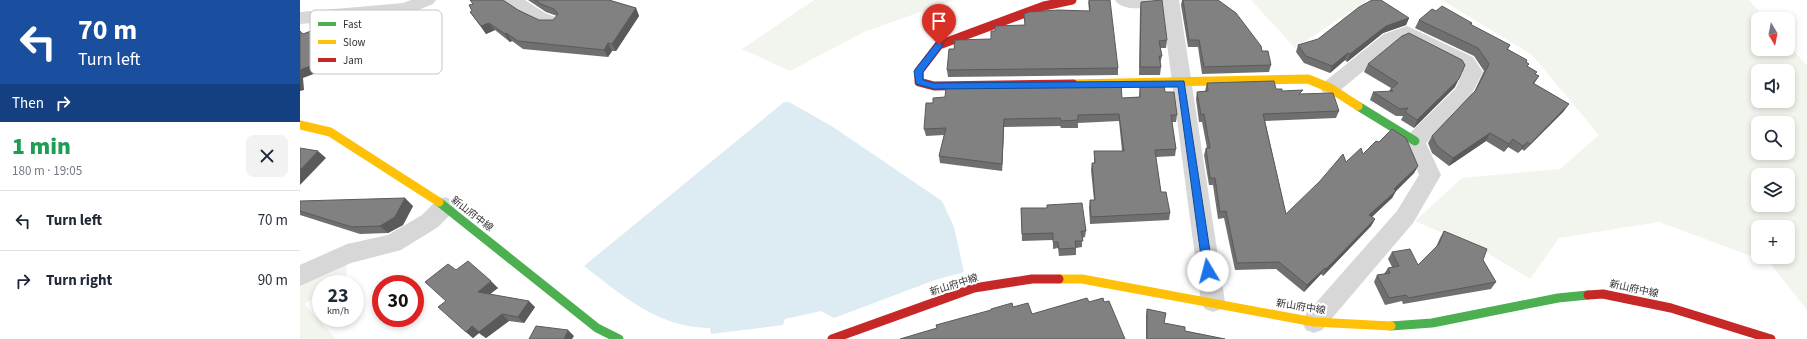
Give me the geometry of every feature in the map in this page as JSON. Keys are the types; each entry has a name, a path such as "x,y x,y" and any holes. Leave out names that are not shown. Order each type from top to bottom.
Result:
{"main road":[{"path":"1072,0 1044,6 939,45 918,71 919,82 934,86 1181,84 1308,79 1330,88 1415,141"},
{"name":"新山府中線","path":"300,125 330,132 445,206 597,328 619,339"},
{"name":"新山府中線","path":"832,339 974,288 1032,279 1082,279 1213,302 1314,322 1390,326 1432,323 1558,298 1603,294 1671,308 1770,339"}],"street":[{"path":"394,10 406,9 427,0"},
{"path":"512,0 539,17 552,22"},
{"path":"1124,0 1128,2 1164,0"},
{"path":"1170,0 1213,302"},
{"path":"300,18 310,17"},
{"path":"1314,322 1405,216 1430,175 1415,141 1463,92 1473,72 1466,62 1407,32 1391,38 1330,88"},
{"path":"300,276 347,254 393,243 430,220 445,206"}],"shaded area":[{"path":"814,0 954,0 864,32 790,71 742,49"},
{"path":"1251,0 1368,0 1295,48"},
{"path":"1442,0 1749,0 1760,12 1751,12 1751,56 1795,56 1795,52 1807,66 1807,310 1771,264 1795,264 1795,220 1751,220 1751,256 1659,222 1559,238 1530,279 1486,252 1415,221 1462,178 1560,169 1599,135 1532,55"},
{"path":"784,102 789,102 833,127 942,201 954,227 964,272 935,280 834,318 821,311 785,319 783,325 711,334 710,328 691,327 674,322 657,316 642,308 612,288 584,266"},
{"path":"347,256 346,275 312,275 312,299 304,304 312,313 312,327 325,327 336,339 300,339 300,278"}],"building":[{"path":"470,0 503,0 518,10 539,20 553,20 558,14 554,9 535,0 609,0 636,8 612,44 608,43 604,50 518,41 489,23 481,26 470,12 472,11 469,5 473,4"},
{"path":"1089,0 1110,0 1118,68 947,70 949,49 954,49 955,40 991,39 991,31 995,31 995,26 1025,25 1024,14 1029,12 1058,10 1090,11"},
{"path":"1162,0 1167,40 1159,41 1162,56 1159,56 1161,67 1140,67 1141,2"},
{"path":"1183,0 1218,0 1236,13 1261,46 1262,51 1268,51 1271,65 1204,67 1199,40 1189,40"},
{"path":"1372,0 1381,0 1409,18 1386,26 1332,66 1306,56 1298,45 1318,39 1359,7"},
{"path":"1442,6 1472,23 1470,24 1510,45 1507,49 1527,60 1526,62 1529,64 1527,66 1537,72 1535,74 1539,76 1533,83 1569,104 1530,144 1527,142 1523,146 1513,139 1509,144 1490,133 1453,158 1437,146 1432,136 1476,90 1489,64 1478,48 1419,20 1432,9 1436,11"},
{"path":"300,31 303,34 310,31 310,66 300,70"},
{"path":"1409,33 1462,60 1465,65 1459,79 1417,120 1405,112 1408,108 1400,109 1373,92 1393,91 1390,90 1398,83 1368,64 1402,36"},
{"path":"1274,81 1276,89 1282,89 1282,91 1303,90 1299,94 1333,93 1339,111 1263,114 1286,214 1320,181 1343,154 1346,162 1361,148 1363,154 1376,141 1379,142 1392,129 1406,138 1418,166 1394,189 1396,191 1369,215 1375,219 1326,269 1325,268 1307,285 1279,262 1237,263 1226,211 1220,212 1215,178 1210,178 1206,148 1210,148 1204,114 1201,115 1197,92 1208,91 1207,83"},
{"path":"1140,84 1164,84 1165,92 1174,92 1177,115 1171,115 1176,149 1155,150 1161,192 1166,192 1170,213 1091,217 1090,200 1095,200 1092,163 1095,163 1094,151 1124,151 1119,114 1078,115 1078,120 1061,121 1060,118 1004,119 1002,164 939,156 946,128 924,129 926,103 933,103 933,98 945,97 946,87 1121,85 1122,98 1140,97"},
{"path":"300,148 318,151 300,170"},
{"path":"405,198 395,217 380,226 352,227 300,211 300,201"},
{"path":"1082,203 1086,231 1081,231 1083,241 1075,241 1076,248 1059,249 1058,242 1053,242 1053,233 1022,234 1021,208 1047,208 1047,205"},
{"path":"1444,231 1487,249 1483,260 1496,282 1408,298 1406,295 1389,298 1377,275 1390,273 1388,268 1399,266 1392,252 1410,249 1418,265 1439,244"},
{"path":"468,261 491,281 478,292 529,301 518,317 502,314 479,332 472,326 466,332 438,307 446,301 425,282 448,264 456,270"},
{"path":"1087,298 1089,302 1103,298 1104,302 1109,301 1125,339 900,339 937,328 936,325 1012,303 1013,307 1028,303 1032,314"},
{"path":"1147,309 1166,313 1164,323 1185,327 1185,331 1225,339 1147,339"},
{"path":"536,326 568,330 564,339 529,339"}],"traffic: fast":[{"path":"1358,106 1415,141"},
{"path":"439,202 597,328 619,339"},
{"path":"1391,326 1432,323 1558,298 1588,295"}],"traffic: slow":[{"path":"1073,84 1308,79 1330,88 1358,106"},
{"path":"300,125 330,132 439,202"},
{"path":"1059,279 1082,279 1314,322 1391,326"}],"traffic: jam":[{"path":"1072,0 1044,6 939,45 919,71 919,82 934,86 1073,84"},
{"path":"832,339 974,288 1032,279 1059,279"},
{"path":"1588,295 1603,294 1671,308 1771,339"}],"route":[{"path":"939,45 918,71 919,82 934,86 1181,84 1208,271"}]}
